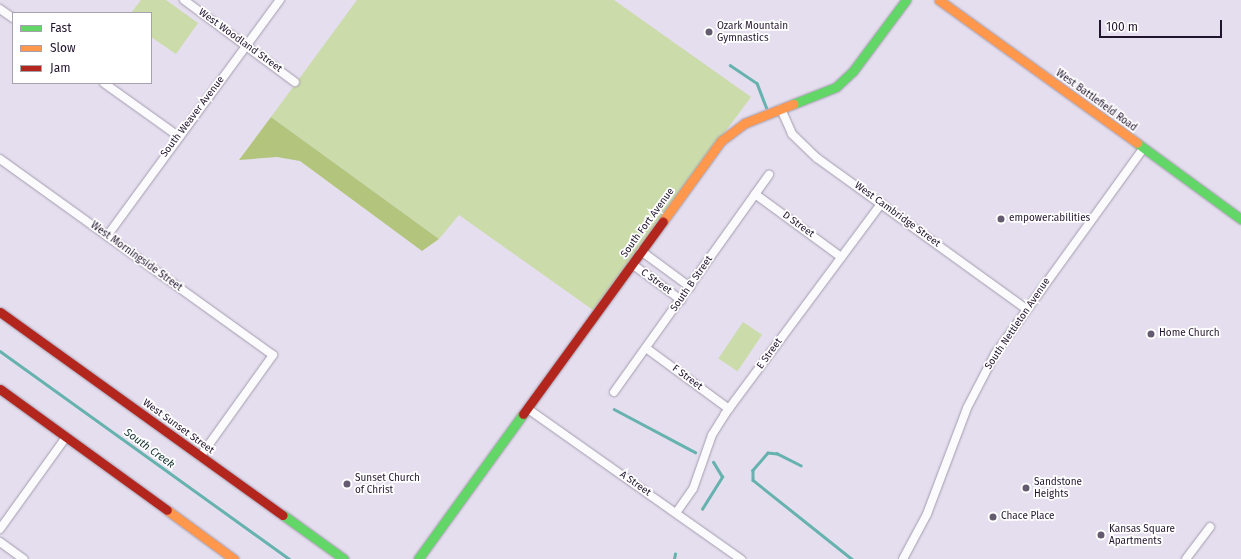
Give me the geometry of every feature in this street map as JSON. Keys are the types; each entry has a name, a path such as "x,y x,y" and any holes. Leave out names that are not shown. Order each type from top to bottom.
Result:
{"main road":[{"name":"South Fort Avenue","path":"418,559 454,513 721,141 745,122 826,93 845,79 906,0"},
{"name":"West Battlefield Road","path":"939,0 1241,219"},
{"name":"West Sunset Street","path":"0,312 344,559"},
{"path":"0,389 234,559"},
{"name":"South Fort Avenue","path":"428,559 454,513"}],"street":[{"name":"West Woodland Street","path":"184,0 295,82"},
{"name":"South Weaver Avenue","path":"107,236 178,136 280,0"},
{"path":"0,9 12,17"},
{"path":"105,84 178,136"},
{"name":"West Cambridge Street","path":"781,109 803,146 1026,308"},
{"name":"South Nettleton Avenue","path":"903,559 928,514 976,388 1026,308 1143,149"},
{"name":"West Morningside Street","path":"0,159 273,355 200,456"},
{"name":"South B Street","path":"614,392 769,175"},
{"name":"D Street","path":"755,194 842,257"},
{"name":"E Street","path":"676,513 693,489 712,436 729,409 881,204"},
{"name":"C Street","path":"641,251 690,287"},
{"name":"C Street","path":"632,264 681,300"},
{"name":"F Street","path":"646,348 729,409"},
{"name":"A Street","path":"528,409 741,559"},
{"path":"0,529 66,437"},
{"path":"1186,559 1210,527"},
{"path":"0,542 23,559"}],"green space":[{"path":"141,0 166,0 198,23 176,54 152,38 152,12 132,12"},
{"path":"357,0 614,0 751,97 593,310 459,215 439,239 271,117"},
{"path":"271,117 439,239 422,251 300,161 277,157 239,160"},
{"path":"743,322 762,335 737,371 718,358"}],"waterway":[{"path":"730,65 757,83 766,107"},
{"name":"South Creek","path":"0,351 289,559"},
{"path":"614,409 695,452"},
{"path":"801,466 777,454 768,453 753,470 753,480 852,559"},
{"path":"702,509 722,477 713,462"},
{"path":"674,559 675,554"}],"traffic: fast":[{"path":"793,104 836,87 853,71 906,0"},
{"path":"1137,143 1241,219"},
{"path":"418,559 523,414"},
{"path":"283,515 344,559"}],"traffic: slow":[{"path":"939,0 1137,143"},
{"path":"663,221 721,141 745,123 793,104"},
{"path":"167,510 234,559"}],"traffic: jam":[{"path":"523,414 663,221"},
{"path":"0,312 283,515"},
{"path":"0,389 167,510"}],"place":[{"name":"Ozark Mountain Gymnastics","path":"709,32"},
{"name":"empower:abilities","path":"1001,219"},
{"name":"Home Church","path":"1151,334"},
{"name":"Sunset Church of Christ","path":"347,484"},
{"name":"Sandstone Heights","path":"1026,488"},
{"name":"Chace Place","path":"993,517"},
{"name":"Kansas Square Apartments","path":"1101,535"}]}
